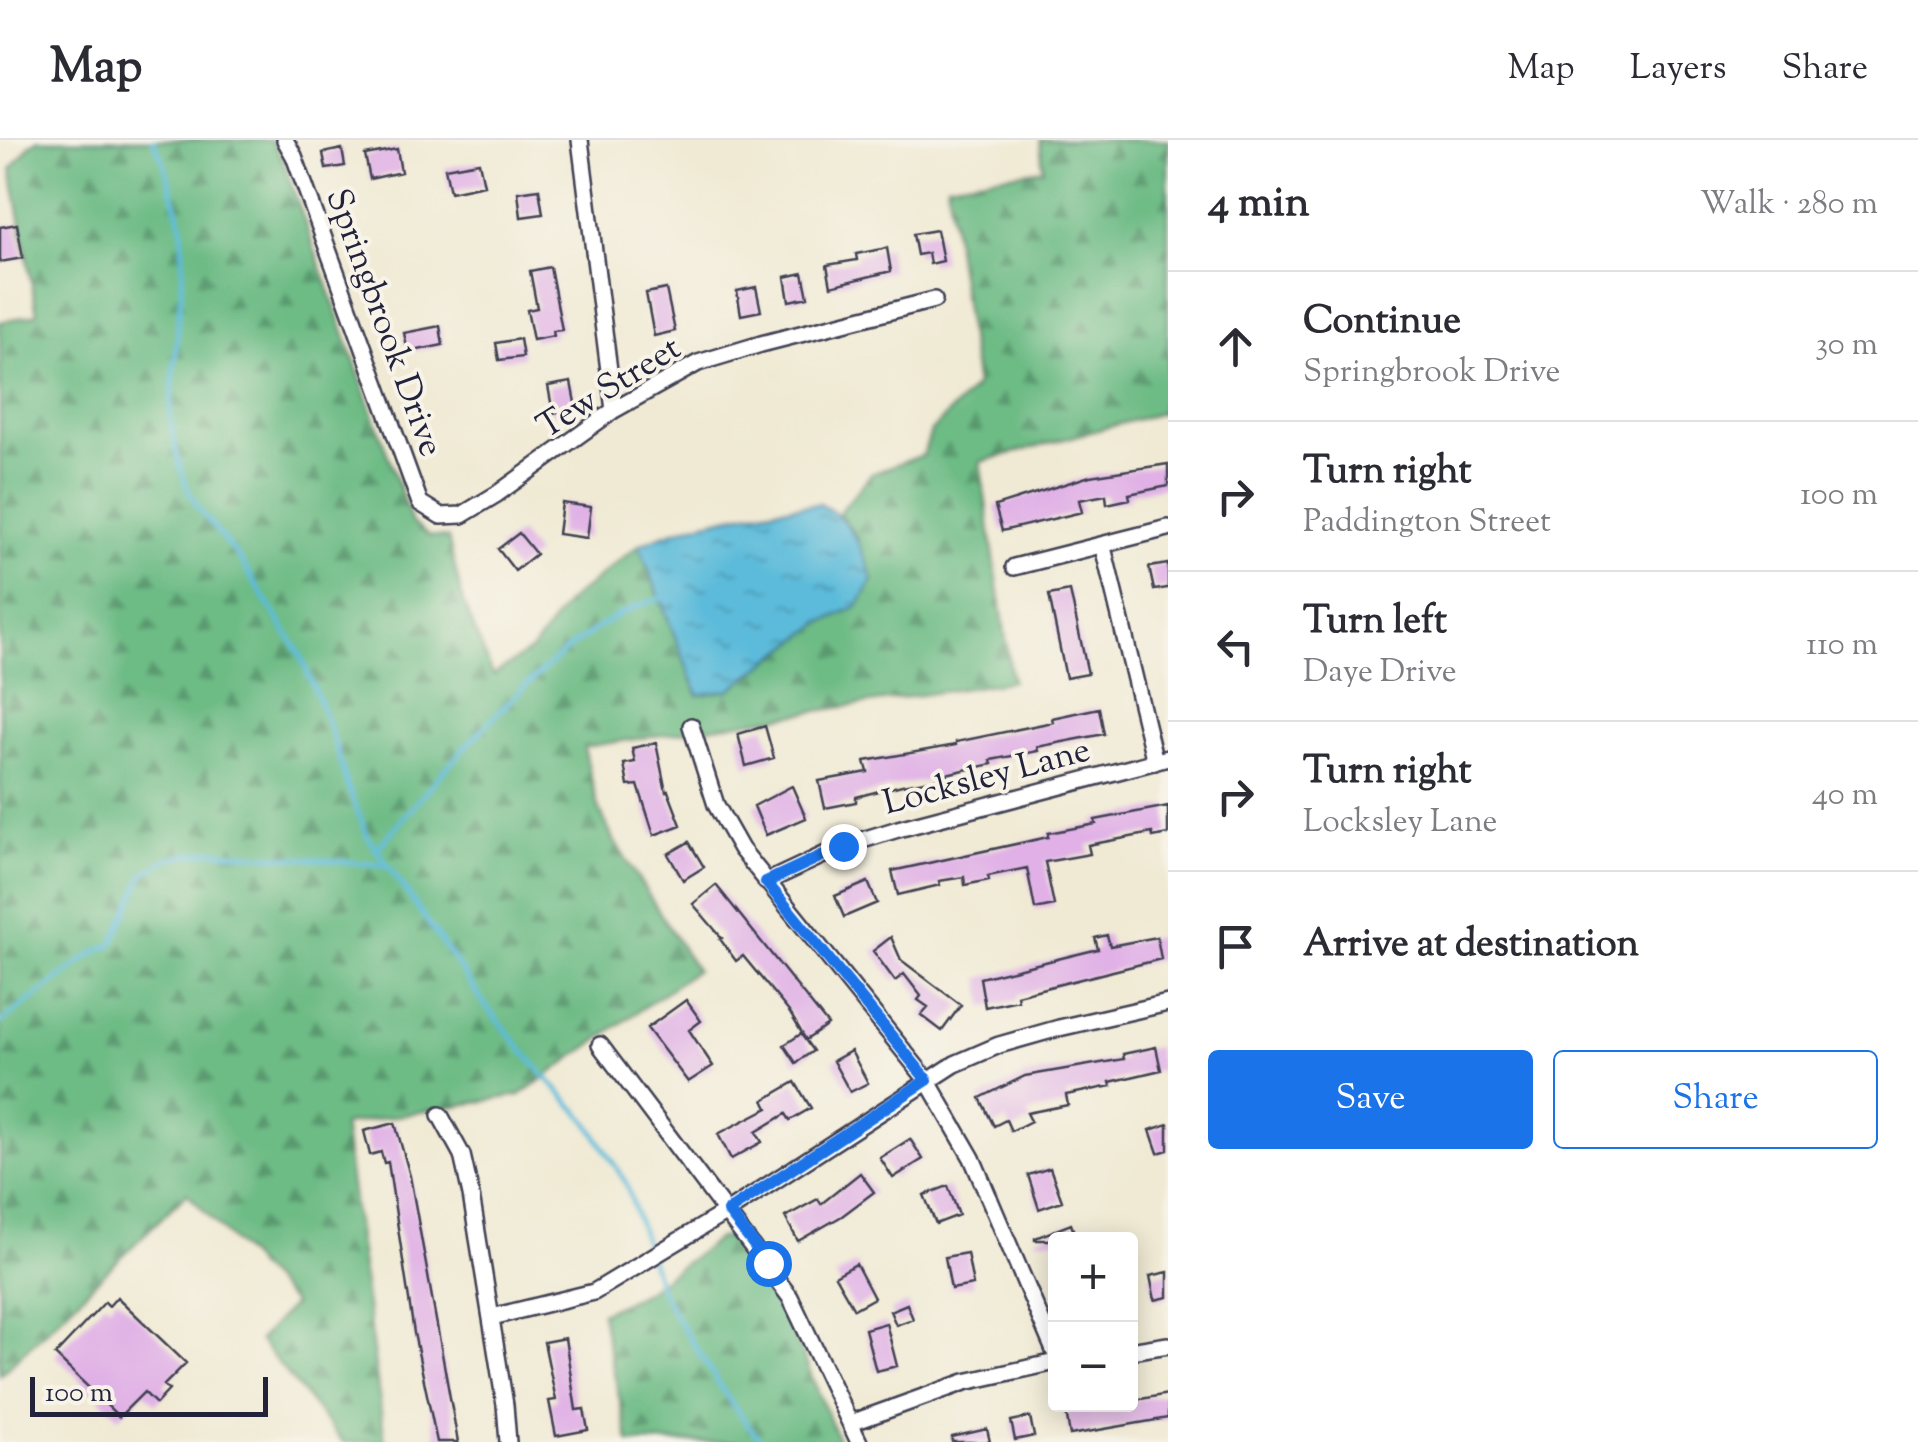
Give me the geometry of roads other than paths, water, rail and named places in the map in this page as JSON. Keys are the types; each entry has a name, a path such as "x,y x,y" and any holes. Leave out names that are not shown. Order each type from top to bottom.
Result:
{"street":[{"name":"Springbrook Drive","path":"285,140 420,503 440,516"},
{"path":"580,140 614,410"},
{"name":"Tew Street","path":"440,516 462,516 614,410 698,364 934,300"},
{"path":"1014,566 1168,528"},
{"path":"1103,547 1162,760"},
{"path":"691,726 716,805 740,849 927,1080 972,1158 1048,1339"},
{"name":"Locksley Lane","path":"766,882 843,846 898,829 1162,760"},
{"path":"492,1317 594,1292 728,1211 955,1064 999,1045 1168,1004"},
{"path":"600,1045 790,1296 858,1442"},
{"path":"440,1115 462,1155 492,1317 508,1442"},
{"path":"1138,1350 1168,1346"},
{"path":"852,1424 965,1382 1048,1360"}],"water":[{"path":"820,504 848,526 869,568 873,580 858,606 821,623 729,690 698,695 639,545 682,528 728,517"}],"waterway":[{"path":"153,140 164,163 182,227 183,270 170,416 187,488 201,512 239,558 299,652 368,837 488,1009 587,1121 626,1183 659,1286 671,1309 731,1403 762,1442"},
{"path":"376,850 469,743 547,667 587,635 626,612 663,598"},
{"path":"0,1023 89,956 113,943 144,874 169,858 211,851 386,865"}]}
